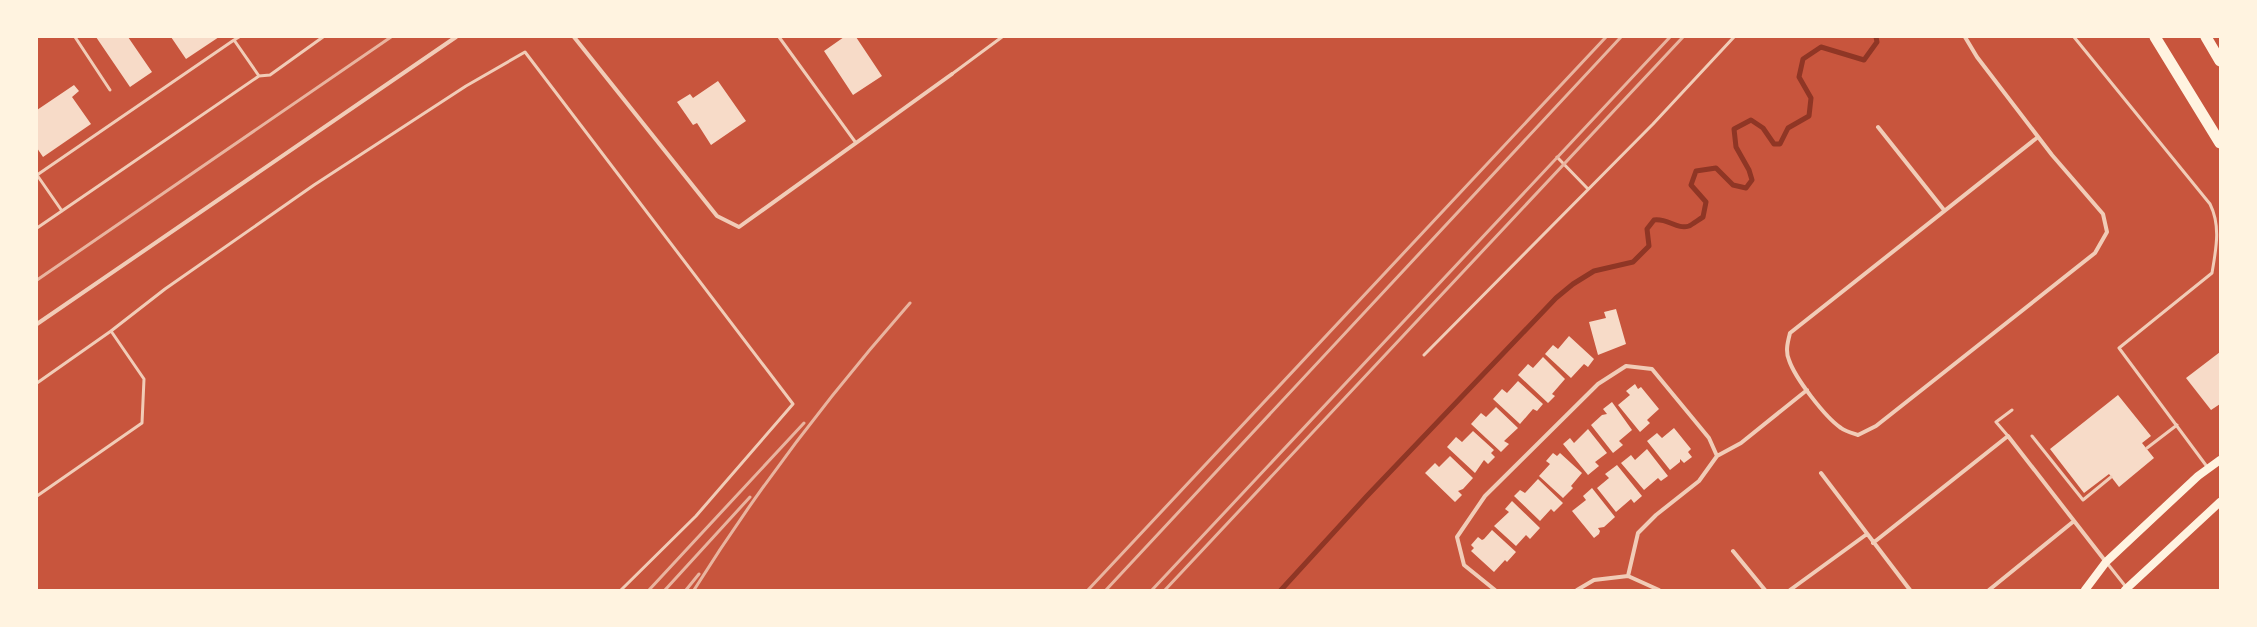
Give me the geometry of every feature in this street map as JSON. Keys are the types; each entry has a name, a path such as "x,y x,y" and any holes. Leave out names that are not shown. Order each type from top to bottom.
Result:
{"highway":[{"path":"2155,37 2220,143"},
{"path":"2206,37 2220,61"}],"main road":[{"path":"2085,590 2106,562 2208,468 2220,460"},
{"path":"2126,589 2220,502"}],"street":[{"path":"37,324 456,37"},
{"path":"574,37 717,216 739,227 952,74"},
{"path":"1965,37 1977,57 2038,137 2103,214 2107,232 2095,254 1876,426 1858,435 1842,428 1828,417 1807,390 1789,360 1787,345 1790,333 2038,137"},
{"path":"1878,126 1944,210"},
{"path":"1495,590 1464,565 1457,538 1491,491 1598,384 1626,366 1652,369 1709,438 1717,456"},
{"path":"1628,576 1638,533 1656,515 1700,481 1717,456 1741,443 1807,390"},
{"path":"1873,543 2008,436 2106,562"},
{"path":"1821,473 1910,590"},
{"path":"1989,590 2074,522"},
{"path":"1790,590 1867,534"},
{"path":"1733,551 1765,590"},
{"path":"1577,590 1594,580 1628,576 1659,590"}],"lane":[{"path":"75,37 110,90"},
{"path":"62,211 37,175 239,37"},
{"path":"37,228 259,76 270,74 323,37"},
{"path":"779,37 856,143"},
{"path":"952,74 1002,37"},
{"path":"1424,355 1654,124 1734,37"},
{"path":"2074,37 2210,204 2214,213 2217,243 2212,273 2119,348 2208,468"},
{"path":"234,40 259,76"},
{"path":"37,383 111,331 164,289 314,185 466,86 525,52 793,404 696,516 621,590"},
{"path":"1558,157 1588,189"},
{"path":"37,496 142,423 144,379 111,331"},
{"path":"2008,436 1996,422 2012,410"},
{"path":"2147,448 2177,425"},
{"path":"2032,436 2083,500 2111,477"},
{"path":"2106,562 2126,589"}],"building":[{"path":"96,37 128,37 152,72 130,87"},
{"path":"171,37 219,37 186,59"},
{"path":"844,37 856,37 882,76 853,95 824,51"},
{"path":"718,81 746,121 711,145 697,123 693,125 677,102 690,94 693,98"},
{"path":"74,85 79,91 72,97 91,124 43,157 37,148 37,110"},
{"path":"1616,309 1626,344 1598,355 1589,322 1606,318 1604,312"},
{"path":"1569,336 1594,359 1588,367 1584,364 1571,378 1545,354 1553,345 1558,349"},
{"path":"2220,352 2220,404 2211,410 2186,378"},
{"path":"1543,357 1565,379 1552,394 1555,396 1548,403 1518,375 1528,364 1533,368"},
{"path":"1518,381 1543,404 1537,411 1533,409 1520,424 1493,399 1502,389 1507,393"},
{"path":"1635,384 1638,389 1641,387 1659,409 1647,420 1650,423 1640,432 1618,405 1630,395 1626,391"},
{"path":"2118,395 2151,436 2142,443 2154,458 2119,487 2109,474 2084,493 2050,449"},
{"path":"1612,402 1632,430 1619,441 1623,445 1613,453 1591,425 1602,415 1607,414 1603,409"},
{"path":"1496,407 1518,428 1504,441 1509,444 1501,452 1471,424 1481,413 1486,417"},
{"path":"1674,428 1691,449 1688,452 1692,457 1684,463 1680,459 1680,462 1670,470 1647,441 1657,433 1662,438"},
{"path":"1588,429 1607,453 1595,462 1599,466 1588,475 1563,444 1570,438 1574,443"},
{"path":"1473,431 1494,450 1491,453 1495,457 1488,464 1484,460 1475,473 1447,447 1456,437 1462,442"},
{"path":"1647,449 1668,476 1661,481 1658,478 1644,490 1621,463 1631,455 1635,460"},
{"path":"1553,453 1557,456 1560,453 1582,473 1571,486 1573,488 1563,498 1539,476 1550,464 1546,461"},
{"path":"1450,456 1473,478 1463,489 1458,491 1462,495 1455,502 1425,473 1435,463 1439,467"},
{"path":"1617,465 1642,496 1634,503 1631,499 1616,512 1597,488 1609,478 1605,474"},
{"path":"1538,479 1563,503 1554,512 1551,509 1540,521 1514,496 1520,490 1525,493"},
{"path":"1592,488 1615,517 1604,527 1598,528 1600,531 1599,534 1594,538 1572,511 1586,500 1583,496"},
{"path":"1512,501 1540,528 1530,539 1526,535 1516,546 1494,526 1509,512 1505,509"},
{"path":"1492,530 1516,552 1507,562 1505,560 1494,572 1471,551 1474,548 1471,545 1478,537 1482,540 1484,539"}],"waterway":[{"path":"1281,590 1367,496 1556,298 1573,284 1594,271 1633,262 1649,246 1647,229 1654,220 1664,221 1685,227 1703,217 1706,202 1691,185 1696,171 1716,168 1733,185 1746,188 1752,180 1749,170 1736,147 1734,129 1751,120 1763,128 1774,144 1780,144 1788,128 1809,116 1811,98 1799,77 1803,59 1821,47 1864,60 1877,42 1876,37"}],"railway":[{"path":"37,280 391,37"},
{"path":"1088,590 1606,37"},
{"path":"1106,590 1621,37"},
{"path":"1152,590 1670,37"},
{"path":"1165,590 1683,37"},
{"path":"694,590 718,552 769,478 796,442 880,337 910,303"},
{"path":"649,590 804,423"},
{"path":"665,590 750,497"},
{"path":"686,590 699,574"}]}
